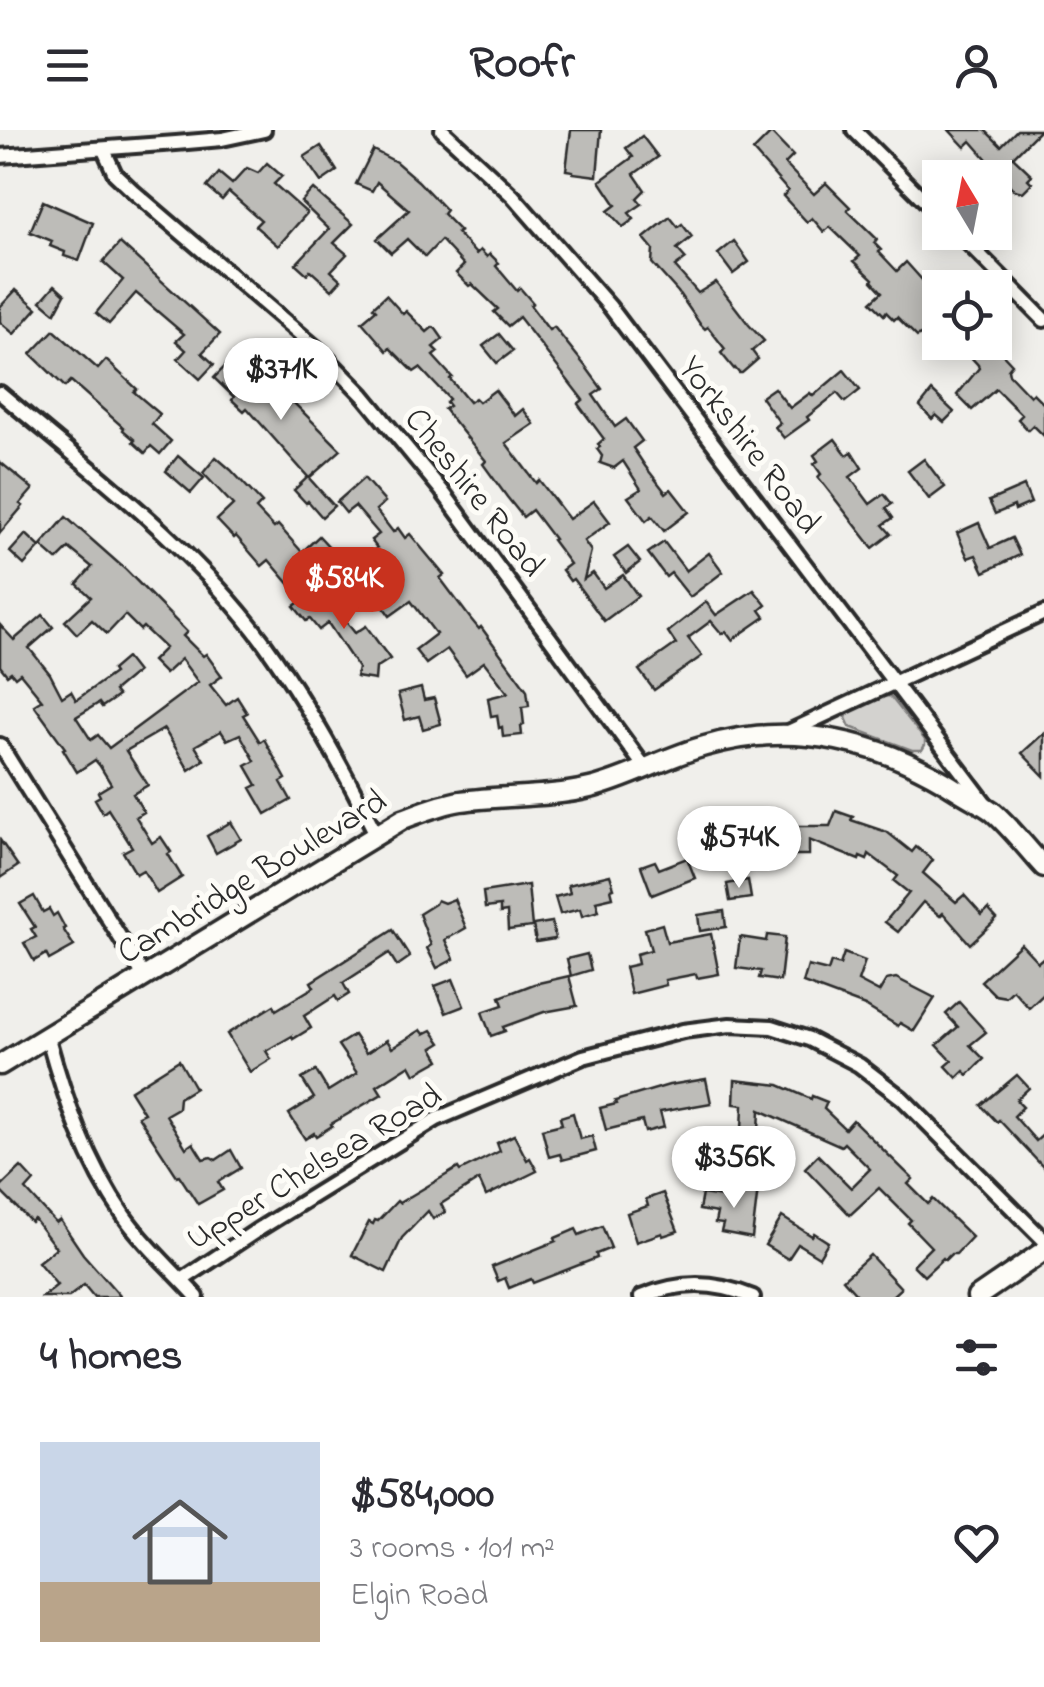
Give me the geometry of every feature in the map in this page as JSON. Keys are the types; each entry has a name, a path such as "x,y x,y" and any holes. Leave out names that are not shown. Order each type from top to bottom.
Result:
{"street":[{"path":"0,156 222,139 264,130"},
{"name":"Yorkshire Road","path":"442,130 513,196 610,307 993,812"},
{"path":"854,130 922,198"},
{"name":"Cheshire Road","path":"104,150 115,174 321,352 362,395 442,491 646,769"},
{"path":"975,250 1044,320"},
{"path":"0,393 167,536 264,642 314,717 376,834"},
{"path":"781,736 1044,613"},
{"name":"Cambridge Boulevard","path":"0,1066 403,819 459,801 565,793 606,784 712,744 742,737 818,736 858,743 934,774 993,812 1044,867"},
{"path":"0,745 144,976"},
{"name":"Upper Chelsea Road","path":"182,1280 437,1119 583,1057 683,1031 730,1025 772,1027 809,1039 858,1064 902,1098 1044,1240"},
{"path":"48,1038 68,1104 92,1160 124,1216 197,1297"},
{"path":"977,1297 1044,1251"},
{"path":"641,1297 670,1286 714,1284 752,1297"}],"shaded area":[{"path":"890,696 925,740 922,750 912,750 850,727 846,718 849,710"}],"building":[{"path":"571,130 601,130 597,176 566,170"},
{"path":"949,130 985,130 1001,146 1017,130 1040,130 1013,157 1032,175 1028,179 1032,183 1023,192 1012,188 1012,160 988,160 971,141 965,147"},
{"path":"771,133 793,156 785,164 814,194 826,183 877,239 874,243 879,252 897,271 906,262 922,280 922,337 917,337 897,317 894,320 886,312 884,315 871,302 882,292 854,261 860,256 830,227 824,232 812,218 807,222 783,196 788,191 753,151"},
{"path":"642,136 658,157 634,174 645,190 637,198 642,204 629,213 634,219 623,227 608,211 616,205 600,181 633,157 626,148"},
{"path":"321,146 337,171 321,182 304,157"},
{"path":"373,150 396,162 418,181 446,210 443,214 476,254 480,250 499,263 496,266 533,303 530,305 549,330 554,327 602,389 593,395 615,427 626,419 642,441 633,448 645,466 666,493 671,489 689,512 664,531 652,516 646,521 628,497 641,489 623,461 614,468 600,463 602,456 597,449 604,439 578,404 583,400 519,317 508,326 494,312 498,309 456,273 464,265 441,240 425,257 407,239 391,253 377,239 409,210 377,182 372,191 356,184"},
{"path":"267,163 282,176 274,184 307,213 278,246 255,226 261,220 229,192 222,200 207,187 219,173 232,184 247,168 258,173"},
{"path":"313,189 353,224 334,243 347,254 331,271 341,280 332,290 310,270 307,274 296,264 329,229 301,202"},
{"path":"43,201 93,223 79,261 50,246 52,241 30,232"},
{"path":"670,217 692,237 677,249 686,259 675,267 698,293 716,282 764,341 752,351 758,359 742,373 734,369 708,327 700,324 652,263 653,249 644,238"},
{"path":"734,241 749,262 733,274 718,254"},
{"path":"120,243 220,334 202,353 214,364 200,379 178,359 186,350 176,341 184,334 136,293 109,324 96,313 123,280 103,262"},
{"path":"55,285 65,294 55,313 41,301"},
{"path":"16,290 37,308 14,334 0,322 0,307"},
{"path":"386,295 427,332 436,329 443,339 433,347 438,352 433,356 469,402 475,398 479,402 495,390 515,416 523,409 534,424 506,443 536,483 539,480 569,519 594,501 610,522 584,541 591,551 584,579 593,573 604,588 623,575 638,596 604,621 573,579 570,581 562,570 570,564 554,539 532,510 523,517 507,497 483,464 486,461 444,409 449,406 449,399 420,368 414,372 390,348 387,351 362,322"},
{"path":"54,330 98,369 106,360 160,414 152,424 171,441 160,454 151,446 145,453 124,428 71,381 65,387 31,354"},
{"path":"499,334 513,351 497,363 483,346"},
{"path":"241,350 341,450 309,478 334,506 322,517 294,490 308,477 247,408 244,411 214,378"},
{"path":"973,360 1008,360 1012,364 1009,374 1030,396 1033,393 1044,404 1044,436 1033,425 1028,430 1018,419 1022,415 996,389 972,410 957,395 978,365"},
{"path":"844,370 860,390 845,402 837,393 784,438 775,427 780,423 761,397 774,388 790,408 810,393 813,396"},
{"path":"932,391 954,412 944,422 936,415 932,419 920,406"},
{"path":"835,439 847,455 852,452 862,468 850,477 870,504 884,494 892,504 886,508 893,518 883,525 891,534 873,548 818,477 821,474 814,464 818,461 814,455"},
{"path":"178,456 204,478 191,493 166,471"},
{"path":"216,457 262,503 256,509 274,528 278,525 302,552 319,536 331,549 291,586 269,560 262,566 217,520 233,505 203,473"},
{"path":"924,459 945,487 929,499 908,471"},
{"path":"0,462 33,489 0,533"},
{"path":"364,478 385,502 376,510 393,532 398,528 405,538 410,534 527,690 529,706 522,707 522,735 503,737 497,715 491,716 488,698 508,693 484,662 466,675 447,649 426,664 415,650 436,634 411,601 390,616 353,565 377,548 371,540 379,534 355,506 346,513 337,502"},
{"path":"1024,486 1031,503 995,514 989,501"},
{"path":"66,517 126,570 187,632 183,636 203,656 206,654 222,676 210,685 226,705 237,697 247,713 243,715 260,742 264,739 286,779 281,782 291,800 266,814 251,788 257,785 246,766 255,761 240,734 227,740 221,731 195,746 204,760 189,770 164,729 126,751 148,785 133,794 144,812 136,817 152,843 161,837 182,877 157,893 143,870 136,874 123,852 132,847 108,809 103,813 95,799 100,796 98,792 111,784 100,766 95,760 77,772 34,705 42,700 20,673 15,677 11,672 7,675 0,666 0,625 14,640 43,615 53,627 29,648 62,697 71,691 76,700 114,673 112,670 126,658 137,672 114,691 118,696 76,717 91,740 98,735 109,748 198,682 181,659 165,674 152,661 165,648 125,615 107,634 92,620 77,634 65,621 91,597 77,584 92,567 69,548 57,560 41,546"},
{"path":"979,523 990,548 1012,538 1020,555 984,572 976,555 968,558 957,533"},
{"path":"26,534 40,547 24,565 10,552"},
{"path":"664,542 686,571 709,553 723,572 690,597 671,573 666,577 648,553"},
{"path":"628,547 640,562 626,573 614,557"},
{"path":"333,586 344,598 334,606 355,633 366,626 390,659 376,668 375,680 356,677 358,668 328,623 319,630 294,606 316,590 321,596"},
{"path":"754,590 766,605 760,610 765,617 732,640 711,621 688,638 702,656 654,690 639,670 676,644 668,632 706,602 716,615"},
{"path":"421,688 424,700 434,698 441,724 423,729 419,716 405,720 398,694"},
{"path":"1044,733 1044,776 1022,753"},
{"path":"836,811 887,832 912,852 916,847 933,860 923,873 956,902 964,895 982,915 988,909 997,919 970,944 943,913 940,916 923,902 898,932 885,922 909,893 894,881 898,876 869,854 867,860 859,860 809,840 809,855 793,855 793,850 744,850 744,854 708,860 704,839 761,831 761,826 830,826"},
{"path":"231,822 241,839 216,853 207,836"},
{"path":"0,840 18,866 0,878"},
{"path":"687,858 695,878 652,895 641,866 655,861 659,869"},
{"path":"610,875 613,897 596,901 599,911 582,916 580,909 560,914 555,897 570,893 568,885"},
{"path":"748,880 751,898 730,901 727,884"},
{"path":"528,885 532,927 508,930 507,912 500,913 500,906 485,908 483,892"},
{"path":"34,896 43,912 49,909 53,916 57,913 74,946 49,960 46,954 34,961 24,943 36,937 31,929 35,927 20,904"},
{"path":"454,899 466,928 445,940 454,959 437,968 427,948 431,945 419,914 437,900 444,903"},
{"path":"724,911 726,927 700,931 698,915"},
{"path":"552,922 555,939 536,942 533,925"},
{"path":"662,924 667,942 711,934 719,974 665,980 666,985 631,994 625,967 638,964 636,954 651,950 645,929"},
{"path":"393,930 410,957 397,966 389,953 343,983 349,994 338,1001 335,996 304,1016 311,1028 266,1051 271,1059 250,1072 227,1034 274,1005 276,1010 314,987 311,982"},
{"path":"767,935 785,937 780,981 759,978 761,971 736,968 740,937 766,941"},
{"path":"1021,944 1038,962 1044,957 1044,994 1029,1008 1013,990 1006,997 995,995 981,981"},
{"path":"844,953 865,961 858,981 879,992 886,980 896,978 935,998 914,1031 865,1006 803,983 808,966 828,971 831,962 840,965"},
{"path":"587,954 591,970 571,976 567,959"},
{"path":"569,976 577,1006 544,1012 503,1027 505,1031 491,1036 482,1012 503,1005 500,997"},
{"path":"453,979 464,1006 446,1013 435,986"},
{"path":"959,1002 986,1032 970,1045 984,1059 968,1075 964,1071 957,1078 946,1066 952,1061 937,1045 958,1027 946,1014"},
{"path":"421,1030 424,1034 432,1030 441,1043 433,1048 440,1060 415,1074 410,1065 377,1086 382,1094 305,1139 289,1114 314,1098 302,1079 316,1071 328,1091 357,1073 338,1045 354,1035 366,1053 387,1040 392,1048"},
{"path":"179,1060 195,1088 179,1098 178,1108 166,1115 186,1148 193,1143 203,1159 216,1160 231,1150 241,1168 218,1182 223,1190 198,1204 138,1116 144,1113 130,1091"},
{"path":"1017,1075 1029,1088 1016,1100 1023,1107 1014,1116 1036,1141 1044,1134 1044,1168 981,1105"},
{"path":"706,1079 711,1103 660,1112 664,1127 645,1132 642,1121 606,1130 600,1108 669,1085"},
{"path":"735,1080 779,1085 827,1102 824,1109 845,1129 853,1120 913,1179 908,1184 928,1204 933,1199 972,1237 956,1254 943,1258 924,1276 913,1265 931,1247 879,1188 850,1215 805,1168 818,1155 851,1188 870,1169 844,1143 841,1146 760,1110 759,1131 742,1130 743,1105 734,1104"},
{"path":"573,1113 580,1139 592,1136 596,1151 562,1160 560,1154 549,1157 542,1129 562,1124 560,1117"},
{"path":"514,1135 537,1171 486,1196 479,1180 441,1204 445,1212 433,1219 428,1211 402,1238 386,1272 352,1255 369,1222 378,1221 397,1201 458,1168 460,1171 500,1151 497,1143"},
{"path":"21,1167 34,1181 26,1190 56,1223 60,1220 83,1254 121,1297 94,1297 84,1285 69,1297 42,1297 57,1285 38,1262 56,1248 34,1219 31,1222 0,1191"},
{"path":"740,1185 758,1188 752,1238 721,1232 723,1224 715,1223 717,1213 699,1210 702,1194 738,1199"},
{"path":"663,1193 678,1231 636,1242 627,1213 648,1206 646,1199"},
{"path":"782,1217 828,1242 819,1257 798,1244 788,1259 765,1245"},
{"path":"602,1226 611,1248 596,1254 597,1258 533,1283 531,1279 509,1288 505,1278 498,1281 492,1267 576,1229 579,1235"},
{"path":"870,1255 901,1288 891,1297 859,1297 843,1279"}]}
